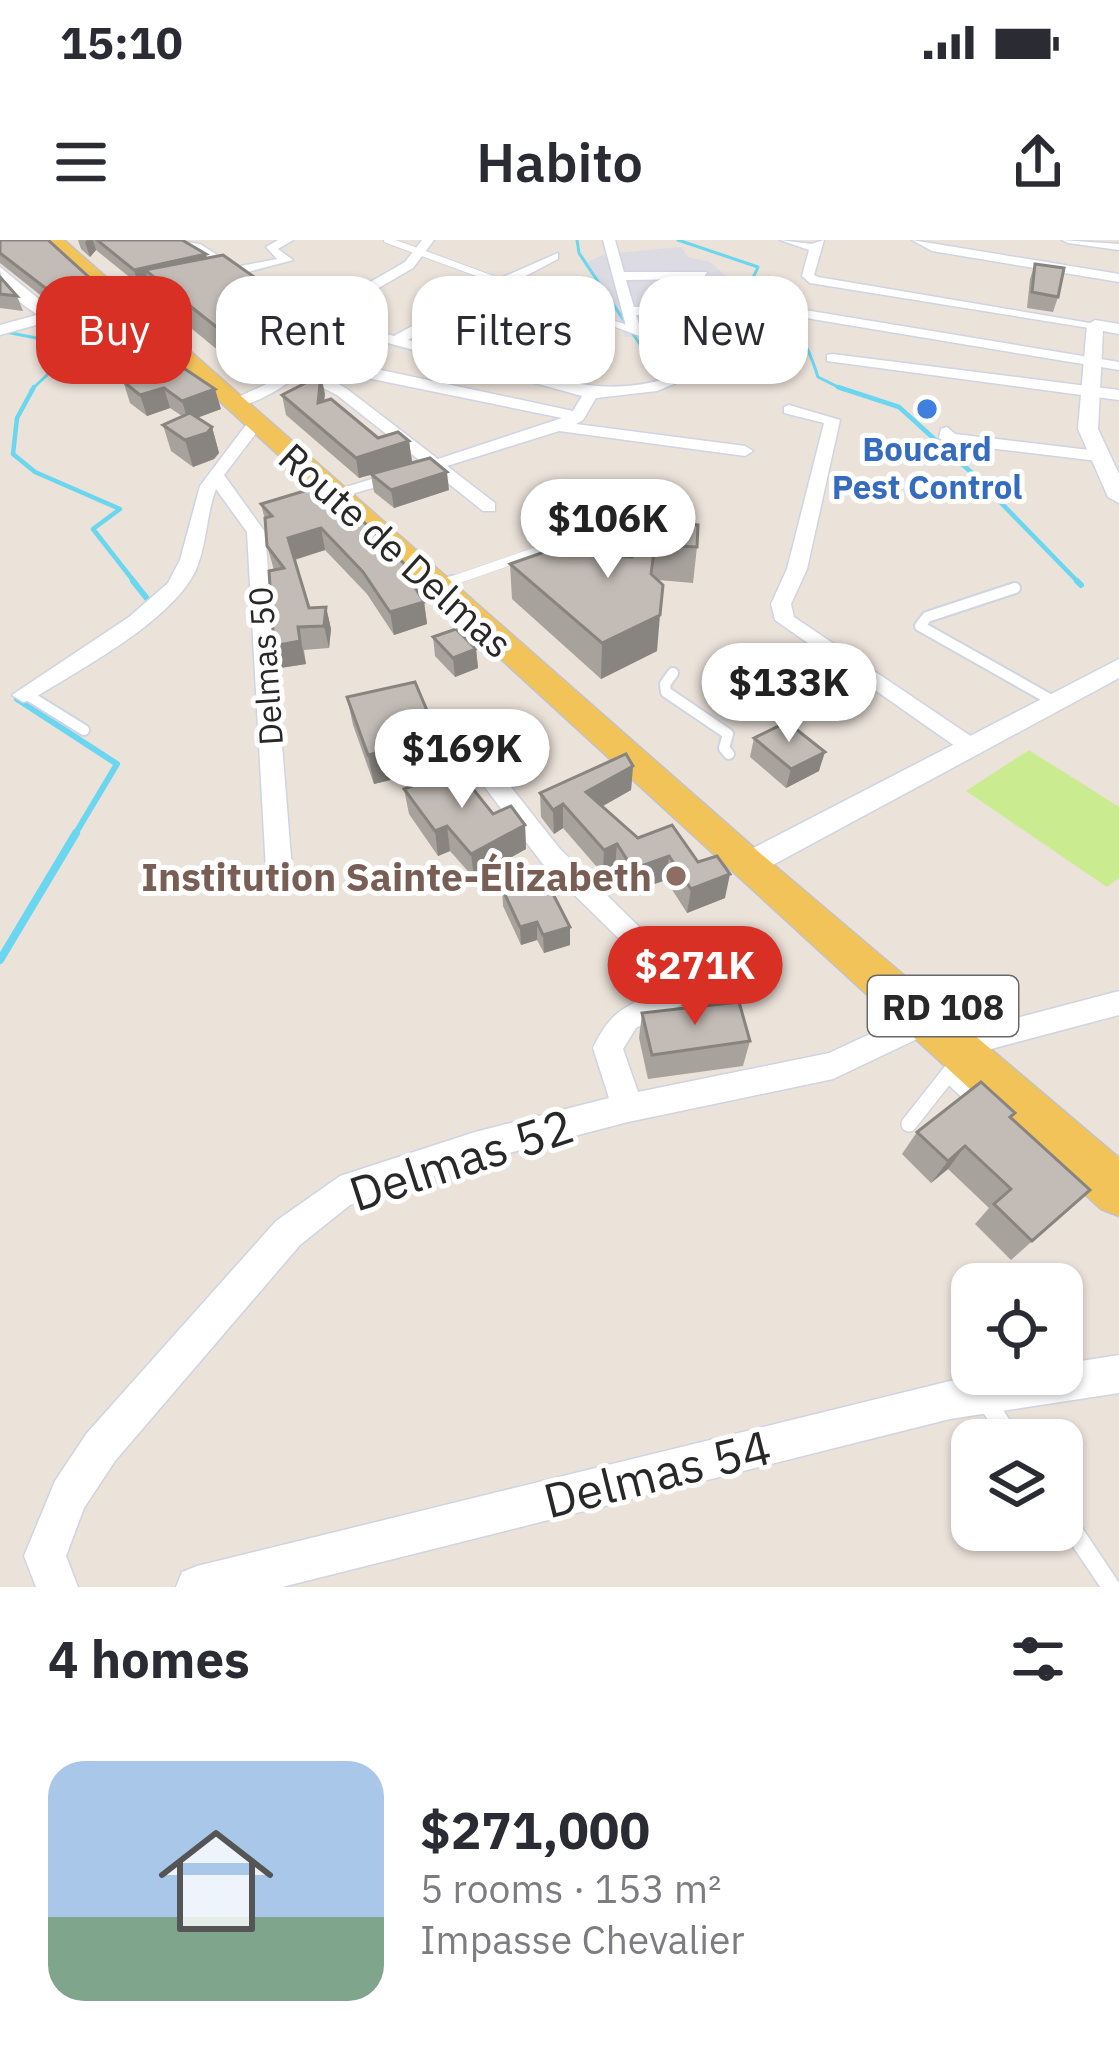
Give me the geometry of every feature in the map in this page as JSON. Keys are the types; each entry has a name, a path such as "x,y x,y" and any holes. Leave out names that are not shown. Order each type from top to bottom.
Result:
{"main road":[{"name":"Route de Delmas","path":"64,243 104,276"},
{"name":"Route de Delmas","path":"192,357 756,859 1029,1120 1119,1191"},
{"name":"Route de Delmas","path":"756,859 966,1056 1119,1160"}],"street":[{"path":"177,240 196,246 241,276"},
{"path":"287,240 270,249 307,273"},
{"path":"388,277 409,265 428,240"},
{"path":"609,240 633,326 639,328"},
{"path":"786,240 818,244 808,276 814,280 1119,329"},
{"path":"918,240 932,248 1119,278"},
{"path":"1068,240 1119,247"},
{"path":"514,276 554,256"},
{"path":"214,275 287,260"},
{"path":"616,268 686,260"},
{"path":"616,268 703,275"},
{"path":"0,271 36,310"},
{"path":"628,311 639,311"},
{"path":"808,315 1119,366"},
{"path":"2,330 36,322"},
{"path":"1094,325 1088,429 1119,497"},
{"path":"399,340 412,333"},
{"path":"388,337 412,344"},
{"path":"832,358 1119,395"},
{"path":"388,381 578,417"},
{"path":"245,408 278,384"},
{"path":"331,384 490,508"},
{"path":"553,384 591,394 665,384"},
{"path":"346,492 558,426 578,417 591,394"},
{"name":"Delmas 50","path":"24,694 152,609 185,573 194,525 245,408"},
{"path":"789,410 832,420 797,569 781,604 785,620 970,746"},
{"path":"558,426 745,451"},
{"path":"947,432 946,438 1107,465"},
{"name":"Delmas 50","path":"215,475 256,532 279,871"},
{"path":"756,859 1119,667"},
{"path":"475,758 550,856 678,979 681,992 626,1019 608,1048 628,1108"},
{"path":"966,1056 1119,1003"},
{"name":"Delmas 52","path":"57,1587 45,1556 69,1496 90,1463 288,1233 340,1192 475,1147 628,1108 833,1066 926,1022"},
{"name":"Delmas 54","path":"1083,1380 1119,1374"},
{"name":"Delmas 54","path":"197,1587 982,1395"}],"lane":[{"path":"387,240 639,333"},
{"path":"447,583 542,550 564,496 589,492 634,495"},
{"path":"543,546 614,552 631,565 599,565 576,549"},
{"path":"1016,588 927,617 920,626 1053,701"},
{"path":"674,673 665,684 666,692 728,734 724,748 729,754"},
{"path":"24,694 84,730"},
{"path":"909,1124 966,1056 994,1117"},
{"path":"982,1395 998,1419"},
{"path":"1083,1545 1112,1587"}],"shaded area":[{"path":"681,247 688,257 710,262 726,276 639,276 639,337 625,337 615,309 615,276 593,276 583,264 605,254"}],"green space":[{"path":"1029,750 1119,807 1119,878 1107,887 966,791"}],"building":[{"path":"0,240 48,240 88,276 36,276 36,281 0,253"},
{"path":"97,240 182,240 206,254 134,270"},
{"path":"223,255 253,276 216,276 216,327 192,307 192,276 153,276 145,270"},
{"path":"1035,264 1064,268 1058,297 1032,292"},
{"path":"0,277 17,296 0,294"},
{"path":"192,374 215,389 182,401 164,388 140,395 126,384 192,384"},
{"path":"303,384 320,384 318,403 331,399 378,438 398,432 409,441 356,458 282,395"},
{"path":"190,413 212,427 207,433 185,440 163,425"},
{"path":"430,458 447,472 391,490 371,474"},
{"path":"311,489 326,498 335,495 358,516 411,571 406,573 424,602 390,612 363,572 321,528 288,538 309,608 326,607 324,626 298,627 300,641 274,646 269,571 284,568 267,546 265,518 272,516 261,504"},
{"path":"637,521 698,525 697,547 655,545 651,574 663,585 660,615 602,643 510,564 547,551 632,557 634,539 641,532"},
{"path":"456,629 476,649 453,658 433,637"},
{"path":"415,682 439,739 368,755 347,697"},
{"path":"787,722 825,752 791,769 754,738"},
{"path":"626,754 633,766 586,792 638,838 672,825 698,862 717,856 730,874 691,889 669,856 633,869 617,844 604,850 563,804 553,810 540,793"},
{"path":"457,769 493,814 511,806 525,825 471,854 447,826 435,831 404,789"},
{"path":"526,881 531,891 549,886 570,927 543,935 537,922 520,927 502,888"},
{"path":"739,1002 750,1041 652,1055 642,1013"},
{"path":"981,1082 1015,1113 1010,1117 1090,1190 1032,1241 994,1204 1011,1189 965,1146 948,1161 917,1132"}],"waterway":[{"path":"577,240 579,253 639,343"},
{"path":"678,240 758,267 753,278 770,287 760,302 798,332 818,377 838,387"},
{"path":"0,331 73,345 74,350 34,387"},
{"path":"34,387 17,418 13,454 35,472 120,509 93,529 136,584"},
{"path":"838,387 899,407 972,473 1080,584"},
{"path":"838,387 844,390"},
{"path":"133,581 153,606"},
{"path":"1077,581 1080,584"},
{"path":"26,693 17,699 117,764 74,836"},
{"path":"0,960 76,833"}],"place":[{"name":"Boucard Pest Control","path":"927,409"},
{"name":"Institution Sainte-Élizabeth","path":"676,876"}]}
